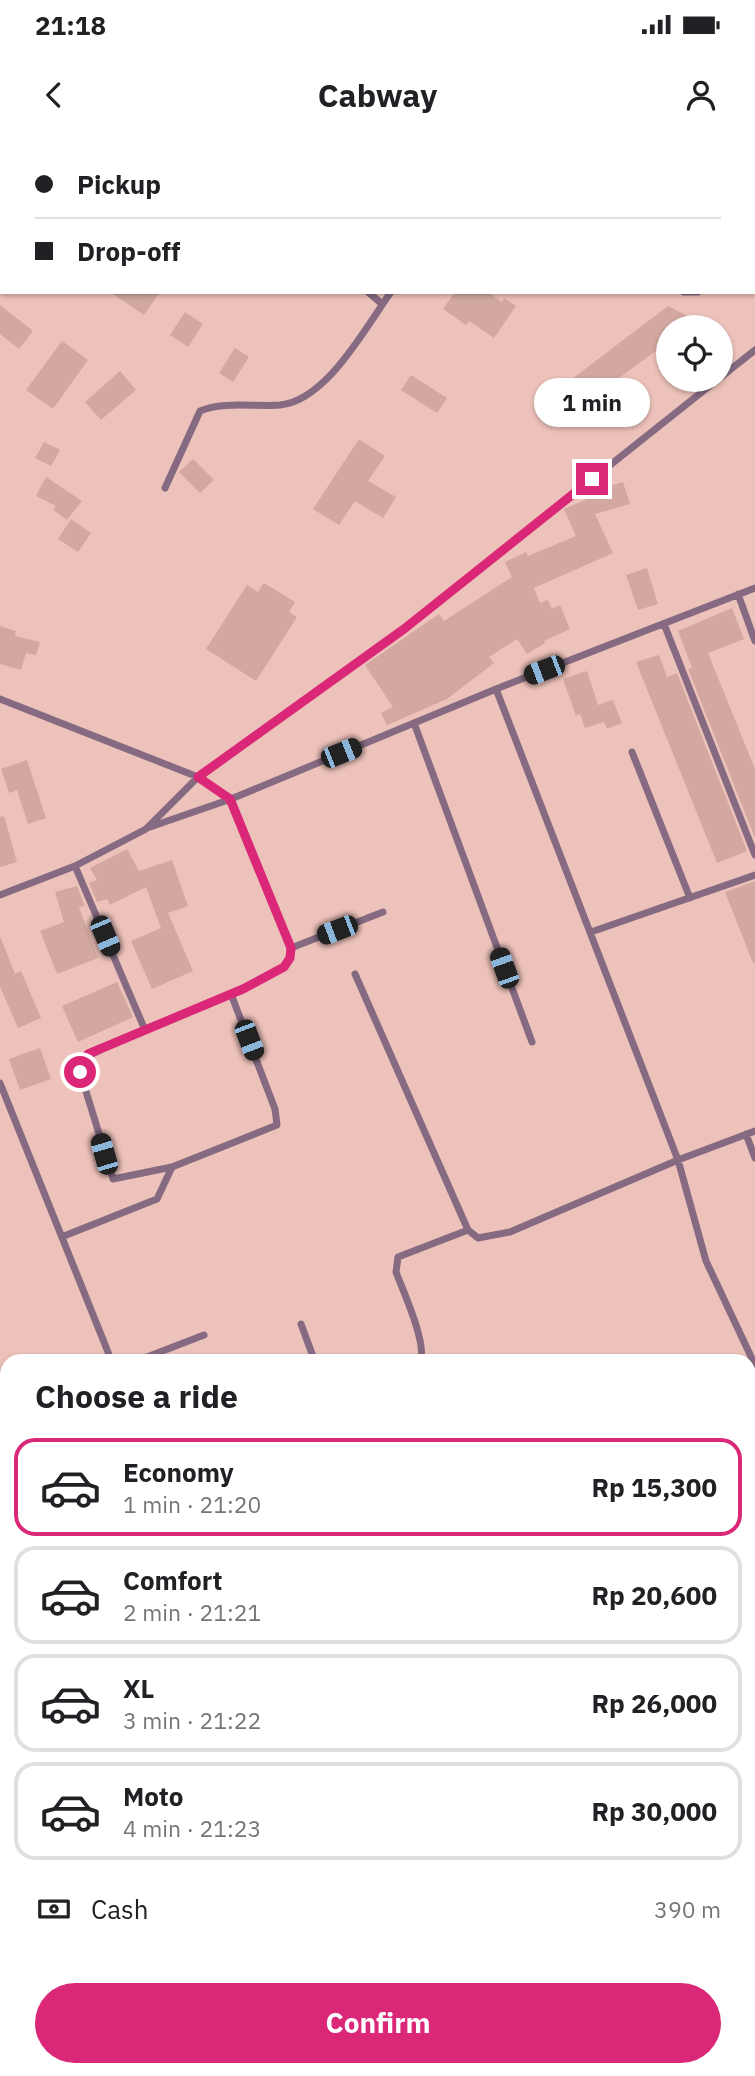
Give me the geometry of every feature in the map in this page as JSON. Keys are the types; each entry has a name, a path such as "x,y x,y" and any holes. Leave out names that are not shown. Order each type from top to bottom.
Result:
{"street":[{"path":"370,294 382,304"},
{"path":"165,488 200,411 215,404 230,407 282,405 304,400 323,383 390,294"},
{"path":"733,367 755,350"},
{"path":"146,829 198,777 404,629 701,392"},
{"path":"0,895 75,866 146,829 230,799 496,689 755,588"},
{"path":"738,594 755,641"},
{"path":"664,624 755,856"},
{"path":"496,689 678,1160 706,1261 750,1354"},
{"path":"0,699 198,777 230,799 291,948 290,958 284,967 231,994 88,1054 79,1066 113,1179 173,1167 277,1125 275,1109 231,994"},
{"path":"414,723 531,1042"},
{"path":"632,752 690,898"},
{"path":"75,866 145,1030"},
{"path":"591,932 755,875"},
{"path":"291,948 383,912"},
{"path":"355,974 468,1230 478,1238 510,1232 678,1160 755,1131"},
{"path":"0,1083 110,1354"},
{"path":"746,1135 755,1158"},
{"path":"64,1237 157,1199 173,1167"},
{"path":"423,1354 418,1333 396,1272 396,1262 398,1257 468,1230"},
{"path":"301,1324 312,1354"},
{"path":"155,1354 204,1335"}],"building":[{"path":"113,294 159,294 144,315"},
{"path":"454,294 491,294 502,302 504,298 516,306 494,338 469,321 466,325 443,309"},
{"path":"0,305 33,331 19,349 0,334"},
{"path":"668,306 686,315 656,315"},
{"path":"185,312 203,324 188,347 170,335"},
{"path":"656,315 656,351 574,411 543,401"},
{"path":"62,341 88,360 53,409 26,390"},
{"path":"235,348 249,357 233,382 219,373"},
{"path":"120,371 136,390 101,420 85,402"},
{"path":"411,375 447,398 437,413 401,390"},
{"path":"359,439 385,456 368,481 396,497 383,518 355,501 339,525 313,509"},
{"path":"44,442 60,450 51,466 35,458"},
{"path":"193,459 214,480 200,493 179,472"},
{"path":"46,477 82,501 67,520 53,510 56,506 36,496"},
{"path":"623,482 630,504 595,514 613,553 534,588 540,603 548,600 552,609 560,605 570,629 544,641 545,643 527,654 517,639 489,657 494,663 447,699 387,725 381,713 393,707 365,665 439,614 444,621 512,577 505,562 526,552 528,556 576,536 564,509 597,495 595,490"},
{"path":"71,519 91,533 78,552 58,539"},
{"path":"647,568 658,604 638,610 626,575"},
{"path":"264,583 295,602 289,612 297,617 256,681 206,649 247,585 258,592"},
{"path":"732,608 744,639 708,653 755,769 755,838 688,669 692,668 678,631"},
{"path":"0,626 16,631 15,636 40,642 36,655 26,653 21,670 0,664"},
{"path":"659,655 667,677 677,673 747,851 717,863 636,662"},
{"path":"587,671 598,705 613,700 622,723 607,729 604,722 585,728 580,714 576,716 563,679"},
{"path":"27,760 46,818 28,824 17,790 9,793 1,769"},
{"path":"4,816 17,862 0,867 0,817"},
{"path":"127,849 139,871 172,860 188,906 168,913 193,971 152,989 131,941 161,928 146,887 110,905 107,899 97,902 89,883 97,880 90,868"},
{"path":"755,881 755,963 753,963 725,892"},
{"path":"77,886 85,906 79,907 98,958 57,974 40,931 64,922 55,892"},
{"path":"0,936 15,974 21,971 41,1018 18,1028 0,987"},
{"path":"117,982 133,1017 78,1042 62,1006"},
{"path":"40,1048 51,1079 20,1090 9,1059"}],"route":[{"path":"80,1072 79,1062 88,1054 243,989 284,967 290,958 291,948 230,799 198,777 404,629 592,479"}]}
